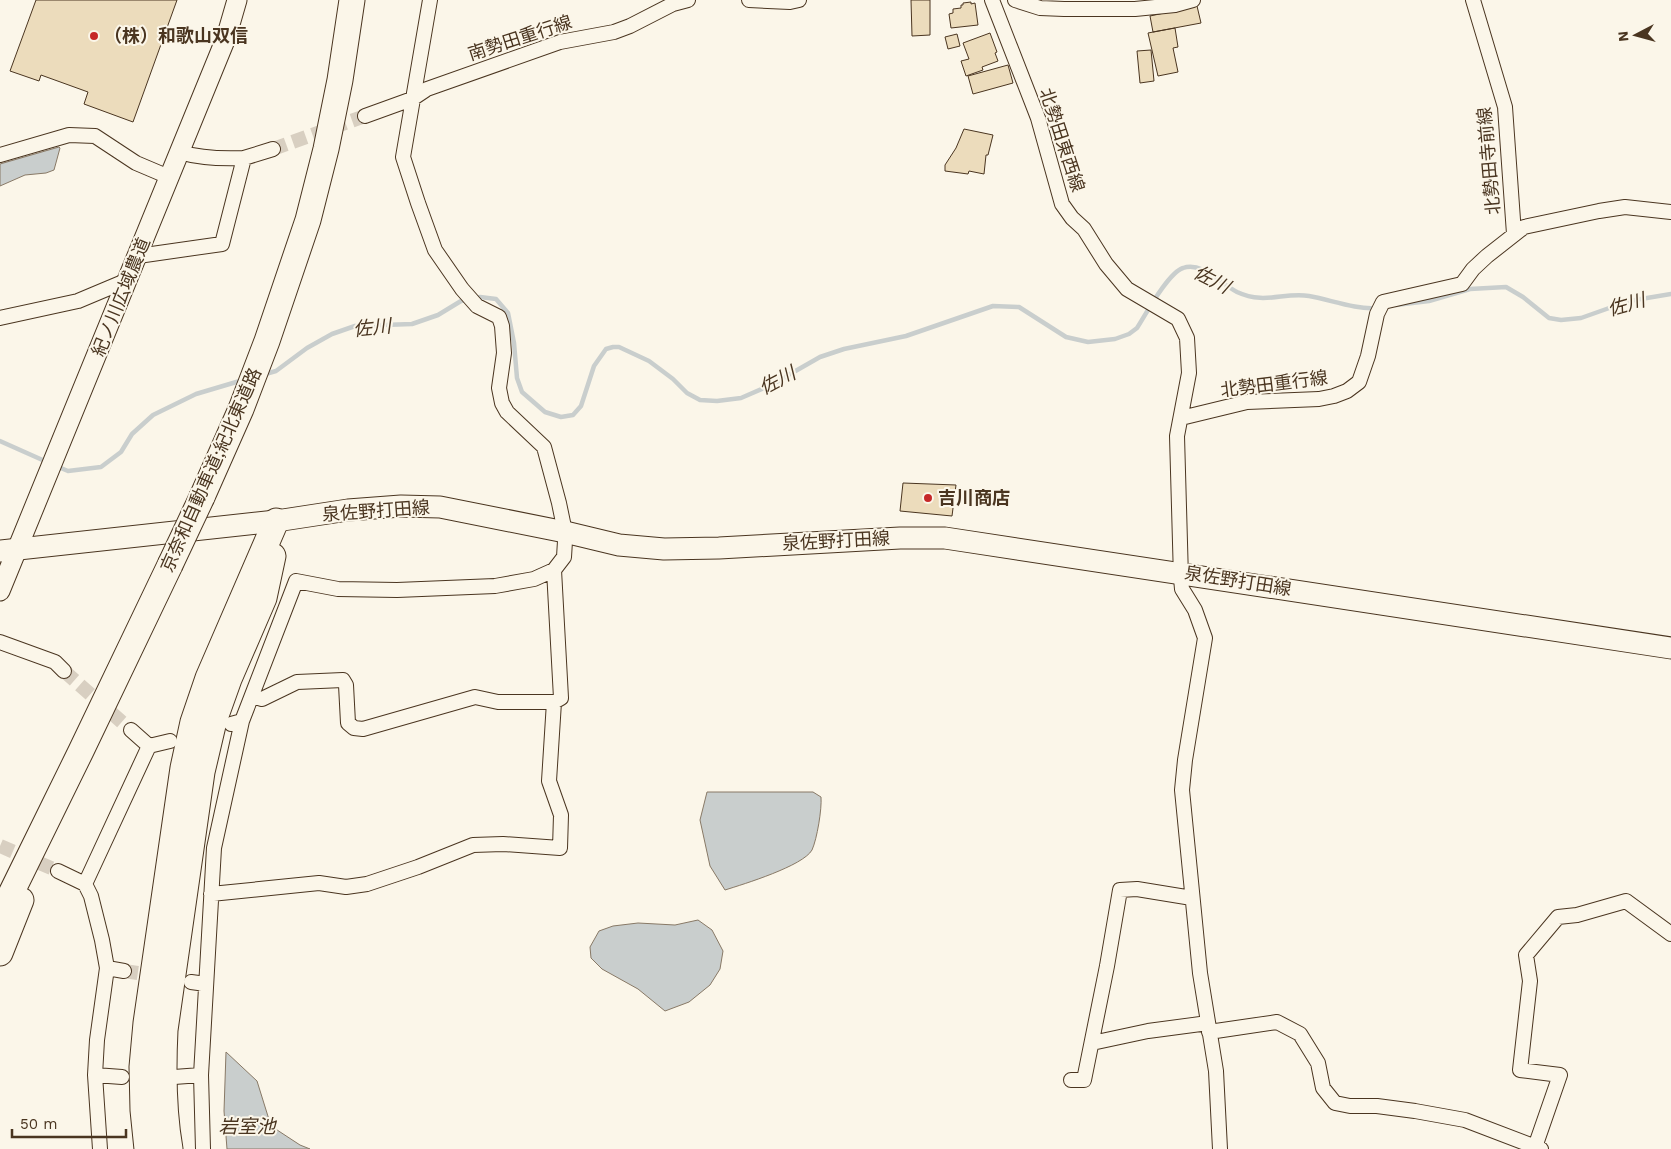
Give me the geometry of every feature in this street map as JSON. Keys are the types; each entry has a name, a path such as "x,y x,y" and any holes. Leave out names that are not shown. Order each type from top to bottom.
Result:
{"highway":[{"name":"京奈和自動車道;紀北東道路","path":"0,916 202,497 241,409 267,341 308,220 326,149 340,80 352,0"},
{"path":"147,1149 143,1110 142,1067 146,1023 183,768 193,722 208,678 276,521"},
{"path":"170,1149 164,1104 164,1030 202,772 214,721 229,679 264,598 272,560 276,521"},
{"path":"0,878 42,809 108,674 152,602"},
{"path":"0,953 81,751"}],"main road":[{"name":"泉佐野打田線","path":"8,550 276,521 348,510 401,506 440,507 565,532 619,545 664,549 719,548 900,538 945,538 1671,648"}],"street":[{"name":"紀ノ川広域農道","path":"0,591 8,550 40,492 67,431 226,38 237,0"},
{"path":"203,1149 201,1075 214,848 237,722 252,696 296,581 338,589 407,590 494,586 534,579 554,570 564,557 565,532 544,447 507,412 502,403 500,388 504,353 502,326 498,317 477,306 462,289 436,250 403,157 430,0"},
{"name":"南勢田重行線","path":"365,116 412,99 427,89 560,42 614,32 673,4 688,0"},
{"path":"748,0 790,2 799,0"},
{"name":"北勢田東西線","path":"992,0 1038,118 1062,204 1072,218 1084,229 1106,264 1127,289 1163,308 1178,319 1187,338 1189,374 1177,436 1181,573 1182,589 1195,610 1205,638 1185,760 1182,790 1200,973 1216,1071 1220,1149"},
{"path":"1016,0 1040,8 1064,9 1136,9 1175,5 1194,0"},
{"name":"北勢田寺前線","path":"1473,0 1505,107 1514,234"},
{"path":"0,155 69,135 94,136 136,163 169,177"},
{"path":"179,152 193,156 226,159 244,158 273,149"},
{"path":"138,256 222,244 244,158"},
{"name":"北勢田重行線","path":"1181,418 1247,402 1319,399 1347,391 1359,382 1368,356 1380,308 1462,284 1472,270 1486,256 1524,227 1625,207 1671,212"},
{"path":"0,318 78,301 128,280"},
{"path":"252,696 262,699 297,682 343,680 346,685 348,723 354,728 363,729 475,697 498,702 554,702 561,698 562,686 554,570"},
{"path":"0,642 55,662 64,671"},
{"path":"211,894 319,883 346,887 367,884 418,867 473,845 503,844 560,848 561,815 549,781 554,702"},
{"path":"131,730 149,746"},
{"path":"149,746 170,741"},
{"path":"85,884 149,746"},
{"path":"58,870 85,884 102,940 107,968 97,1040 95,1075 100,1149"},
{"path":"1071,1080 1084,1080 1120,890 1137,889 1192,898"},
{"path":"1092,1043 1148,1031 1277,1022 1300,1034 1318,1063 1323,1088 1334,1103 1350,1106 1377,1106 1465,1120 1538,1148 1560,1075 1520,1070 1530,982 1526,955 1558,917 1577,915 1626,901 1671,934"},
{"path":"107,968 124,971"},
{"path":"191,982 206,984"},
{"path":"95,1075 122,1077"},
{"path":"174,1077 201,1075"}],"water":[{"path":"59,147 54,170 46,173 25,175 0,186 0,164"},
{"path":"707,792 813,792 821,797 821,802 817,832 812,850 806,856 786,868 725,890 710,866 700,820"},
{"path":"698,920 712,930 723,951 720,969 710,985 689,1002 665,1011 638,989 602,969 591,958 590,947 599,931 613,926 638,923 675,925"},
{"name":"岩室池","path":"226,1052 257,1081 271,1126 300,1145 310,1149 227,1149 224,1111"}],"building":[{"name":"（株）和歌山双信","path":"36,0 177,0 133,122 84,104 88,92 41,75 39,81 10,71"},
{"path":"911,0 930,0 930,35 912,36"},
{"path":"971,2 971,4 975,3 978,25 951,28 949,14 953,13 953,9 961,8 963,3"},
{"path":"1197,6 1201,23 1153,32 1150,16"},
{"path":"1175,28 1178,47 1173,48 1178,72 1158,76 1148,33"},
{"path":"990,33 997,52 995,53 998,61 982,67 983,70 966,76 961,61 969,59 963,43"},
{"path":"957,34 960,46 948,49 945,37"},
{"path":"1151,50 1154,81 1140,83 1137,51"},
{"path":"1008,65 1013,83 973,94 968,76"},
{"path":"964,129 993,135 988,155 986,155 984,174 969,171 968,174 945,171 945,165 956,148"},
{"name":"吉川商店","path":"903,483 956,485 952,516 900,511"}],"waterway":[{"name":"佐川","path":"262,375 276,371 307,348 332,334 355,326 412,324 438,315 461,301 480,297 496,299 508,313 514,343 517,378 522,392 545,412 561,417 573,415 581,406 594,366 606,349 613,347 619,347 649,361 673,379 687,393 700,400 717,401 741,398 771,385 820,357 844,349 906,336 993,306 1019,307 1066,337 1088,342 1115,339 1129,334 1137,328 1158,295 1177,271 1190,267 1204,270 1237,292 1256,298 1300,295 1351,306 1376,308"},
{"name":"佐川","path":"1396,305 1429,301 1470,289 1506,287 1523,297 1549,318 1561,320 1581,318 1629,301 1671,294"},
{"name":"佐川","path":"56,466 68,471 101,467 121,452 132,434 153,415 196,394 243,380"},
{"name":"佐川","path":"0,441 47,462"}],"tunnel":[{"path":"273,149 365,116"},
{"path":"64,671 131,730"},
{"path":"0,846 58,871"},
{"path":"124,971 158,976"}],"place":[{"name":"（株）和歌山双信","path":"94,36"},
{"name":"吉川商店","path":"928,498"}]}
